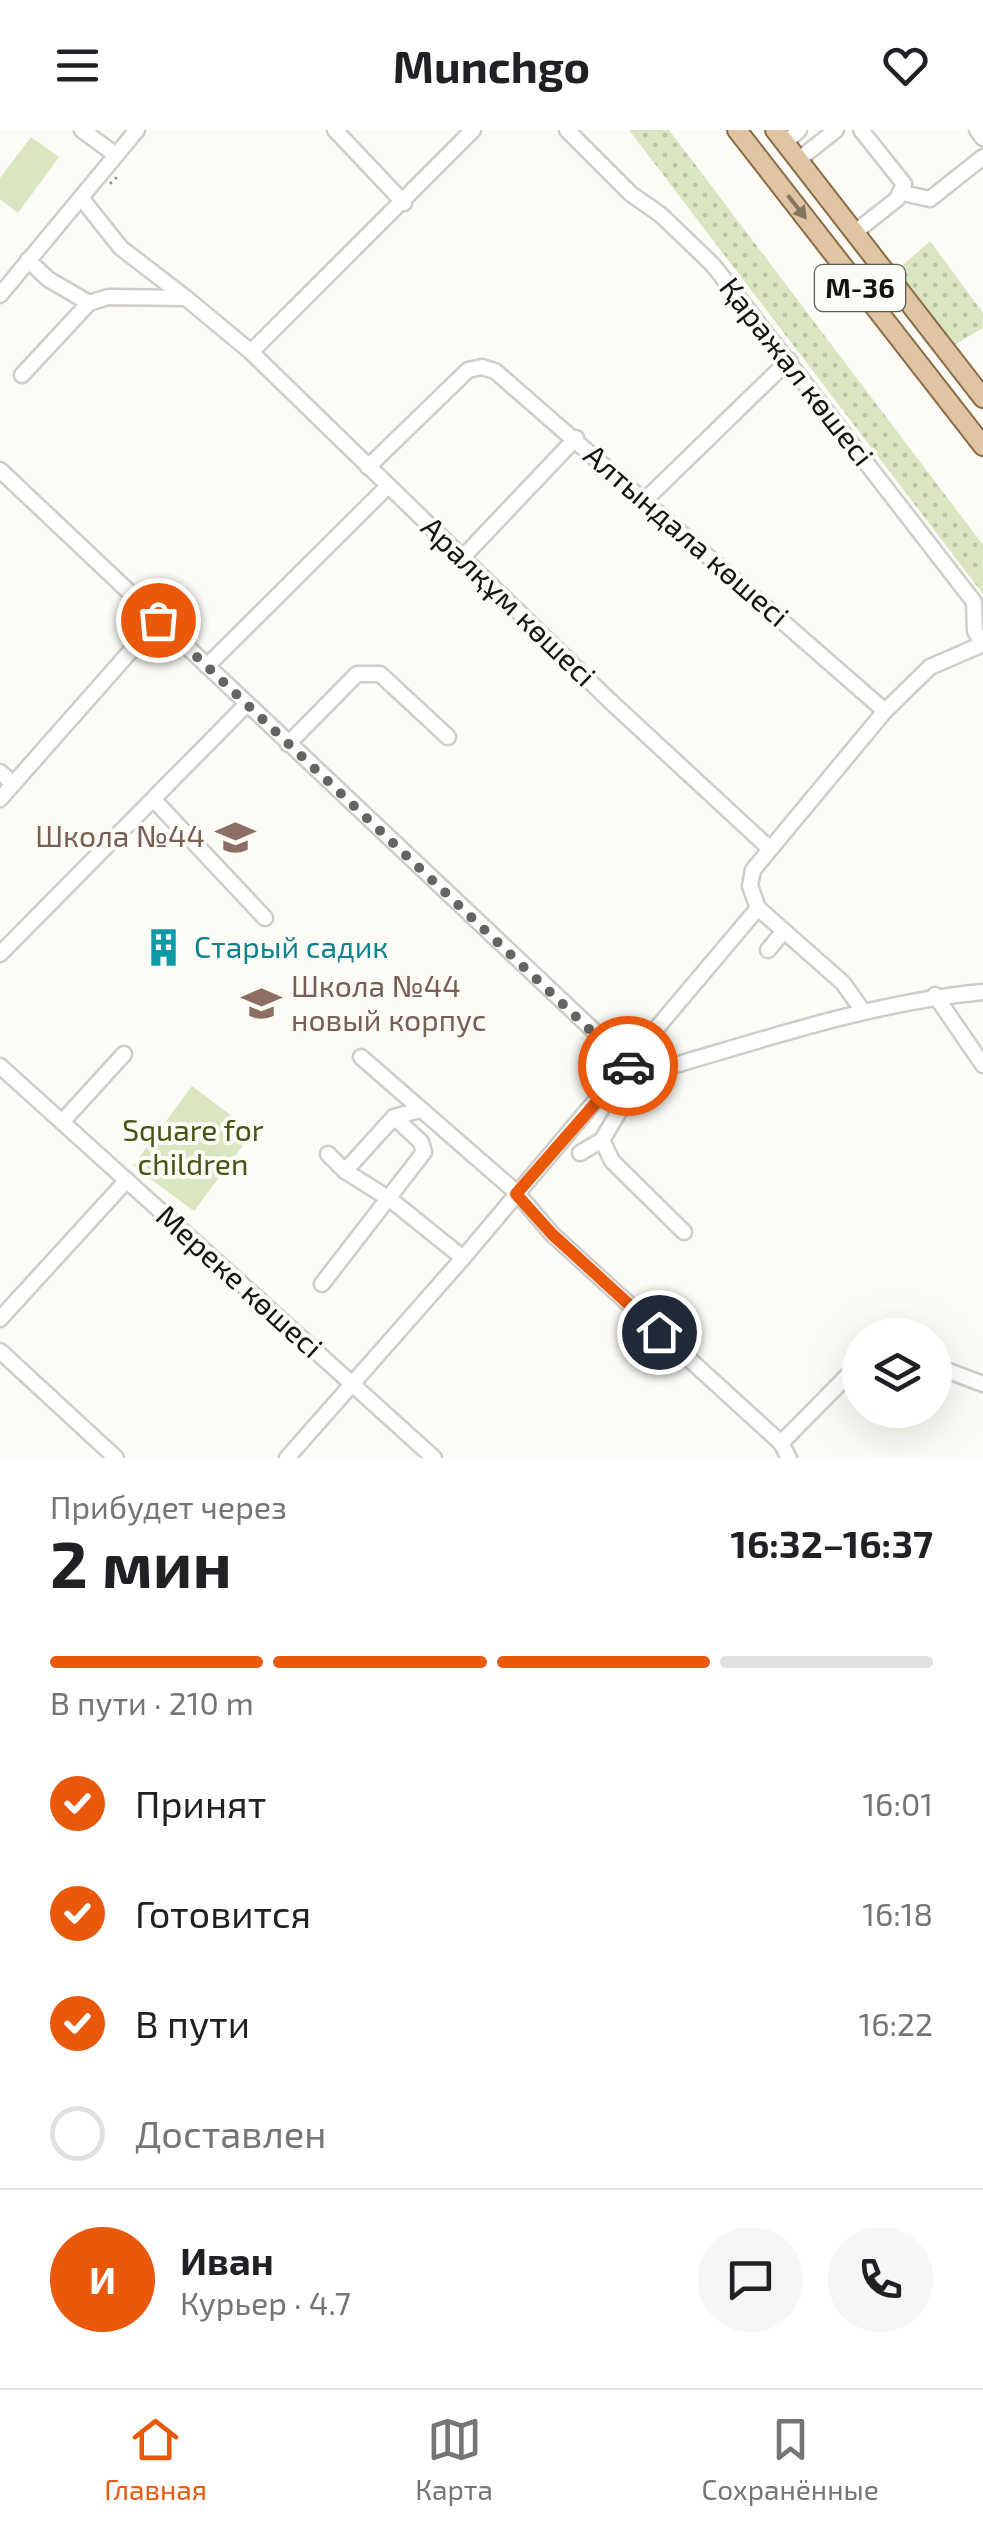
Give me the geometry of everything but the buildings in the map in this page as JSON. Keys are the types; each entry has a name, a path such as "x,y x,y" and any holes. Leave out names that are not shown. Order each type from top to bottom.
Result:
{"main road":[{"name":"M-36","path":"737,130 983,446"},
{"name":"M-36","path":"786,134 798,160 983,398"}],"street":[{"path":"82,130 116,155"},
{"path":"0,295 137,130"},
{"path":"335,130 404,203"},
{"path":"251,352 473,130"},
{"name":"Қаражал көшесі","path":"567,130 631,194 701,251 979,597 975,631 983,644"},
{"path":"798,160 836,130"},
{"path":"854,233 902,193 904,184 862,130"},
{"path":"977,130 983,138"},
{"path":"902,193 930,199 983,158"},
{"name":"Аралқұм көшесі","path":"82,199 121,248 251,352 769,848"},
{"path":"28,260 89,303"},
{"path":"22,375 89,303 108,298 186,298"},
{"path":"644,501 788,360"},
{"name":"Алтындала көшесі","path":"368,467 468,370 482,367 495,372 576,438 885,710"},
{"path":"463,557 576,438"},
{"path":"0,470 245,706 629,1064 652,1069 863,1011 936,996 983,992"},
{"path":"207,666 387,486"},
{"path":"0,798 158,620"},
{"path":"863,1011 843,982 758,908 750,886 754,870 885,710 930,668 983,644"},
{"path":"288,744 357,674 368,671 380,674 448,736"},
{"path":"0,954 245,706"},
{"path":"0,772 13,784"},
{"path":"155,801 266,918"},
{"path":"287,1458 463,1258 758,908"},
{"path":"768,950 783,932"},
{"path":"936,996 983,1065"},
{"path":"62,1122 124,1054"},
{"path":"362,1057 516,1194 552,1234 781,1444 788,1458"},
{"name":"Мереке көшесі","path":"0,1066 434,1458"},
{"path":"580,1153 602,1140 632,1090 652,1069"},
{"path":"346,1171 394,1117 420,1110"},
{"path":"322,1284 391,1200 424,1152 421,1142 394,1117"},
{"path":"602,1140 612,1161 684,1232"},
{"path":"328,1154 463,1258"},
{"path":"0,1319 126,1180"},
{"path":"0,1351 116,1458"},
{"path":"952,1372 983,1384"},
{"path":"781,1444 842,1381"}],"green space":[{"path":"629,130 669,130 983,545 983,594"},
{"path":"31,137 59,157 18,213 0,199 0,178"},
{"path":"930,241 983,313 983,328 954,345 896,271"},
{"name":"Square for children","path":"192,1086 253,1132 194,1211 133,1166"}],"way so far":[{"path":"158,620 628,1066"}],"place":[{"name":"Школа №44","path":"235,837"},
{"name":"Старый садик","path":"164,948"},
{"name":"Школа №44 новый корпус","path":"261,1004"}],"route":[{"path":"628,1066 516,1194 552,1234 659,1332"}]}
